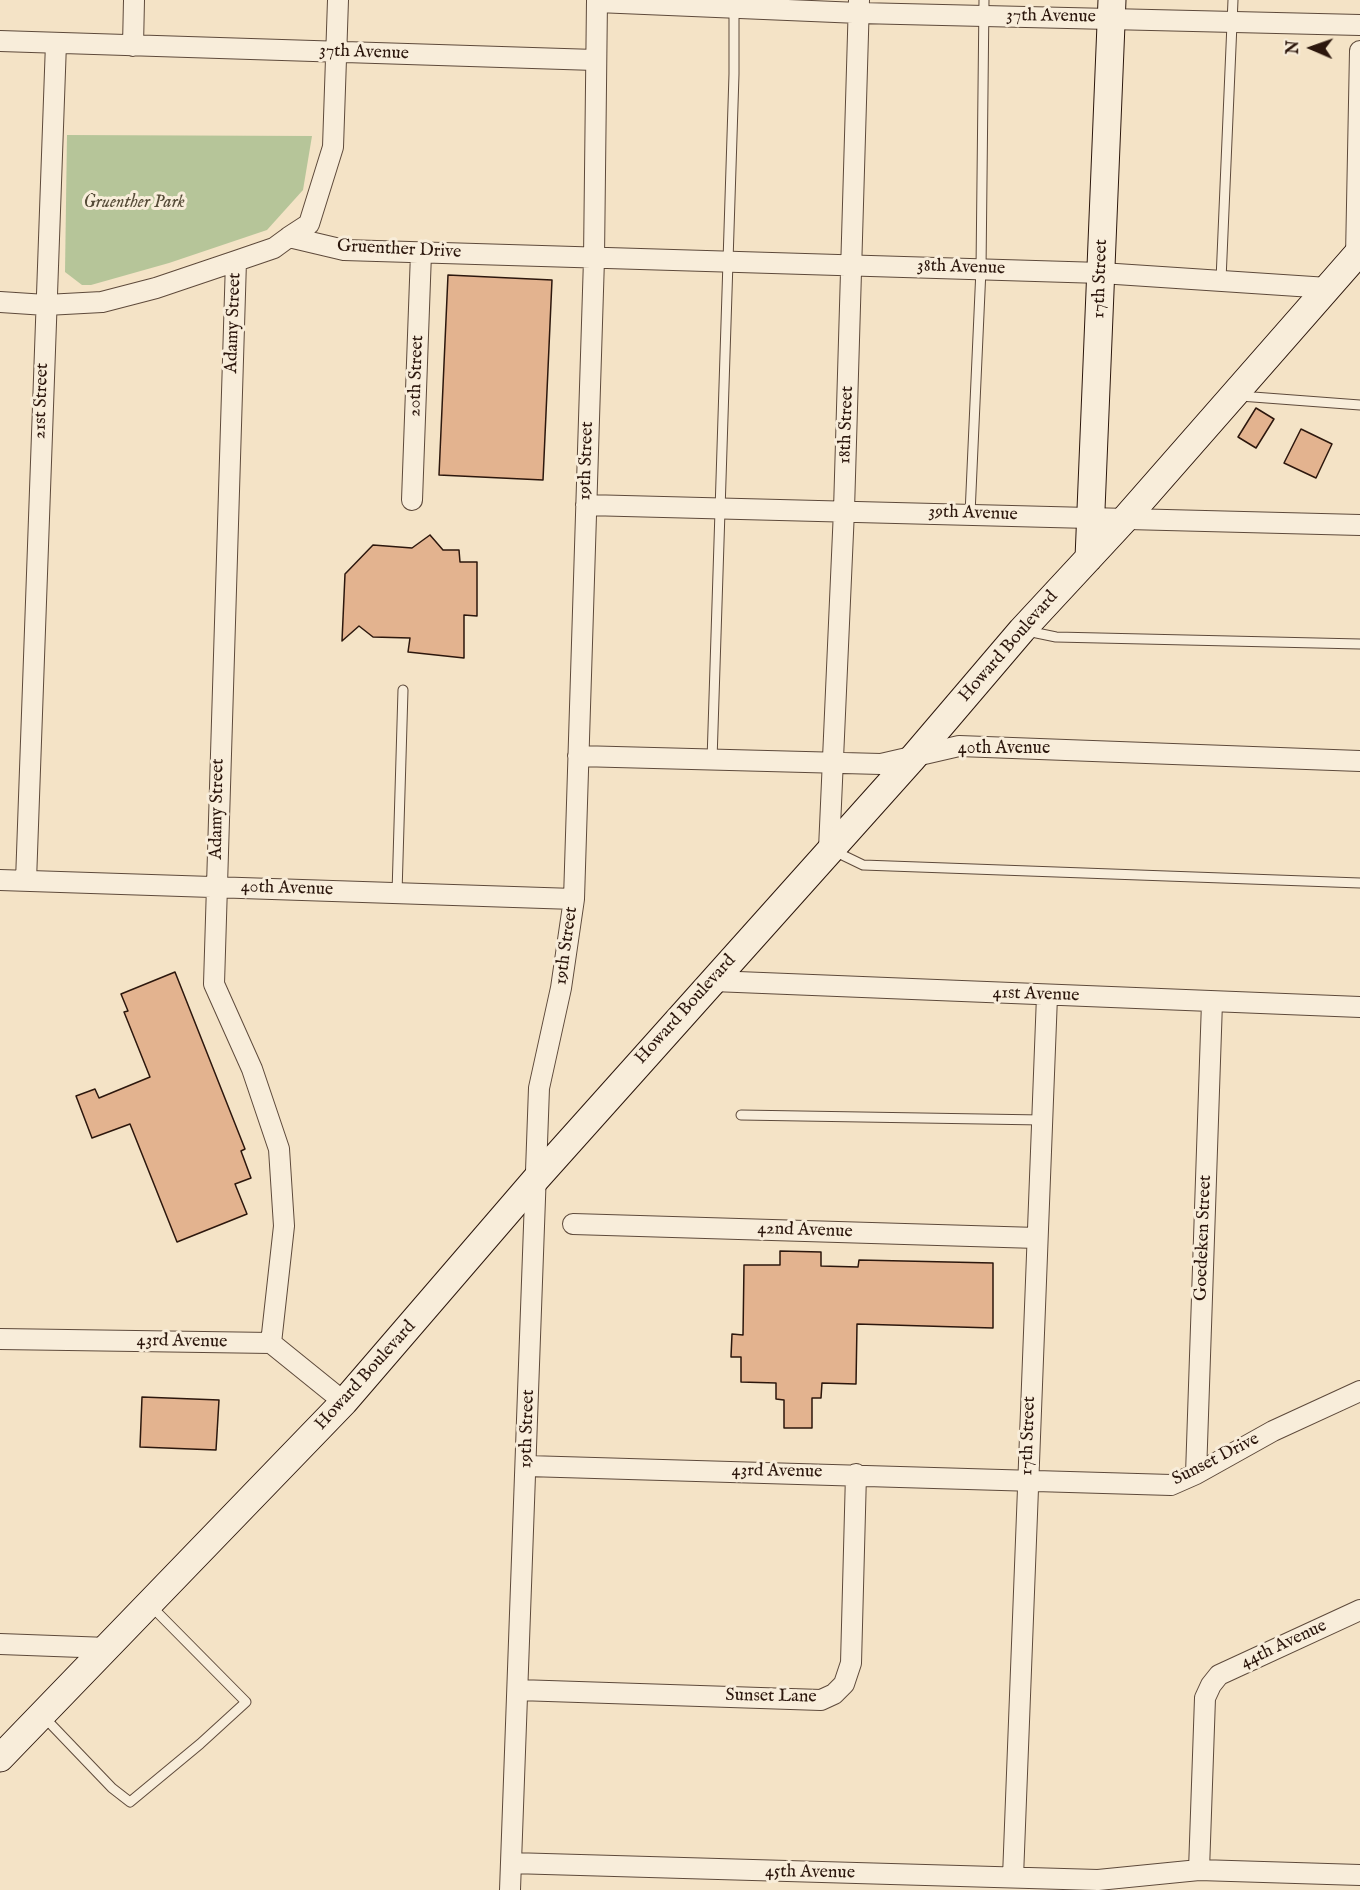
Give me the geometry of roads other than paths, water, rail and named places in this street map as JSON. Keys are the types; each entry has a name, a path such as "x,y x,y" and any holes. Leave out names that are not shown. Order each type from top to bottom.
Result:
{"main road":[{"name":"17th Street","path":"1089,558 1112,9"},
{"name":"Howard Boulevard","path":"0,1758 344,1402 536,1179 829,849 912,759 1022,630 1125,519 1233,395 1349,268"}],"street":[{"path":"0,41 133,46 134,0"},
{"path":"0,302 46,304 102,302 156,288 274,248 309,224 333,147 338,0"},
{"name":"37th Avenue","path":"597,1 859,7 1112,9 1232,21 1360,26"},
{"name":"19th Street","path":"510,1890 539,1088 561,988 573,898 594,259 597,1"},
{"name":"18th Street","path":"829,849 844,510 859,7"},
{"name":"21st Street","path":"26,881 56,43"},
{"name":"37th Avenue","path":"133,46 595,60"},
{"path":"1349,268 1360,51"},
{"name":"Gruenther Drive","path":"289,237 344,250 594,259"},
{"name":"20th Street","path":"412,500 421,253"},
{"name":"38th Avenue","path":"594,259 1101,273 1221,280 1349,268"},
{"name":"Adamy Street","path":"236,261 214,984 252,1069 279,1149 284,1226 271,1343"},
{"name":"39th Avenue","path":"586,505 1360,525"},
{"name":"40th Avenue","path":"578,756 882,764 912,759 959,746 1360,761"},
{"name":"40th Avenue","path":"0,880 573,898"},
{"name":"41st Avenue","path":"713,981 1360,1007"},
{"name":"17th Street","path":"1013,1877 1047,996"},
{"name":"Goedeken Street","path":"1196,1474 1212,1002"},
{"name":"42nd Avenue","path":"573,1224 1037,1238"},
{"name":"43rd Avenue","path":"0,1340 271,1343"},
{"path":"271,1343 344,1402"},
{"name":"Sunset Drive","path":"1027,1479 1171,1485 1196,1474 1273,1431 1360,1391"},
{"name":"43rd Avenue","path":"527,1466 1027,1479"},
{"name":"Sunset Lane","path":"518,1690 821,1700 834,1695 844,1684 851,1663 856,1474"},
{"name":"44th Avenue","path":"1199,1870 1205,1698 1211,1685 1219,1675 1360,1610"},
{"path":"0,1644 108,1648"},
{"name":"45th Avenue","path":"511,1863 1098,1880 1199,1870 1360,1875"}],"lane":[{"path":"1221,280 1233,0"},
{"path":"712,760 734,74 734,4"},
{"path":"970,514 981,269 984,8"},
{"path":"1233,395 1292,402 1360,405"},
{"path":"1022,630 1056,637 1360,644"},
{"path":"397,893 403,690"},
{"path":"829,849 864,865 1360,883"},
{"path":"741,1115 1042,1120"},
{"path":"42,1716 112,1788 130,1802 246,1702 150,1605"}],"park label":[{"name":"Gruenther Park","path":"134,203"}]}
